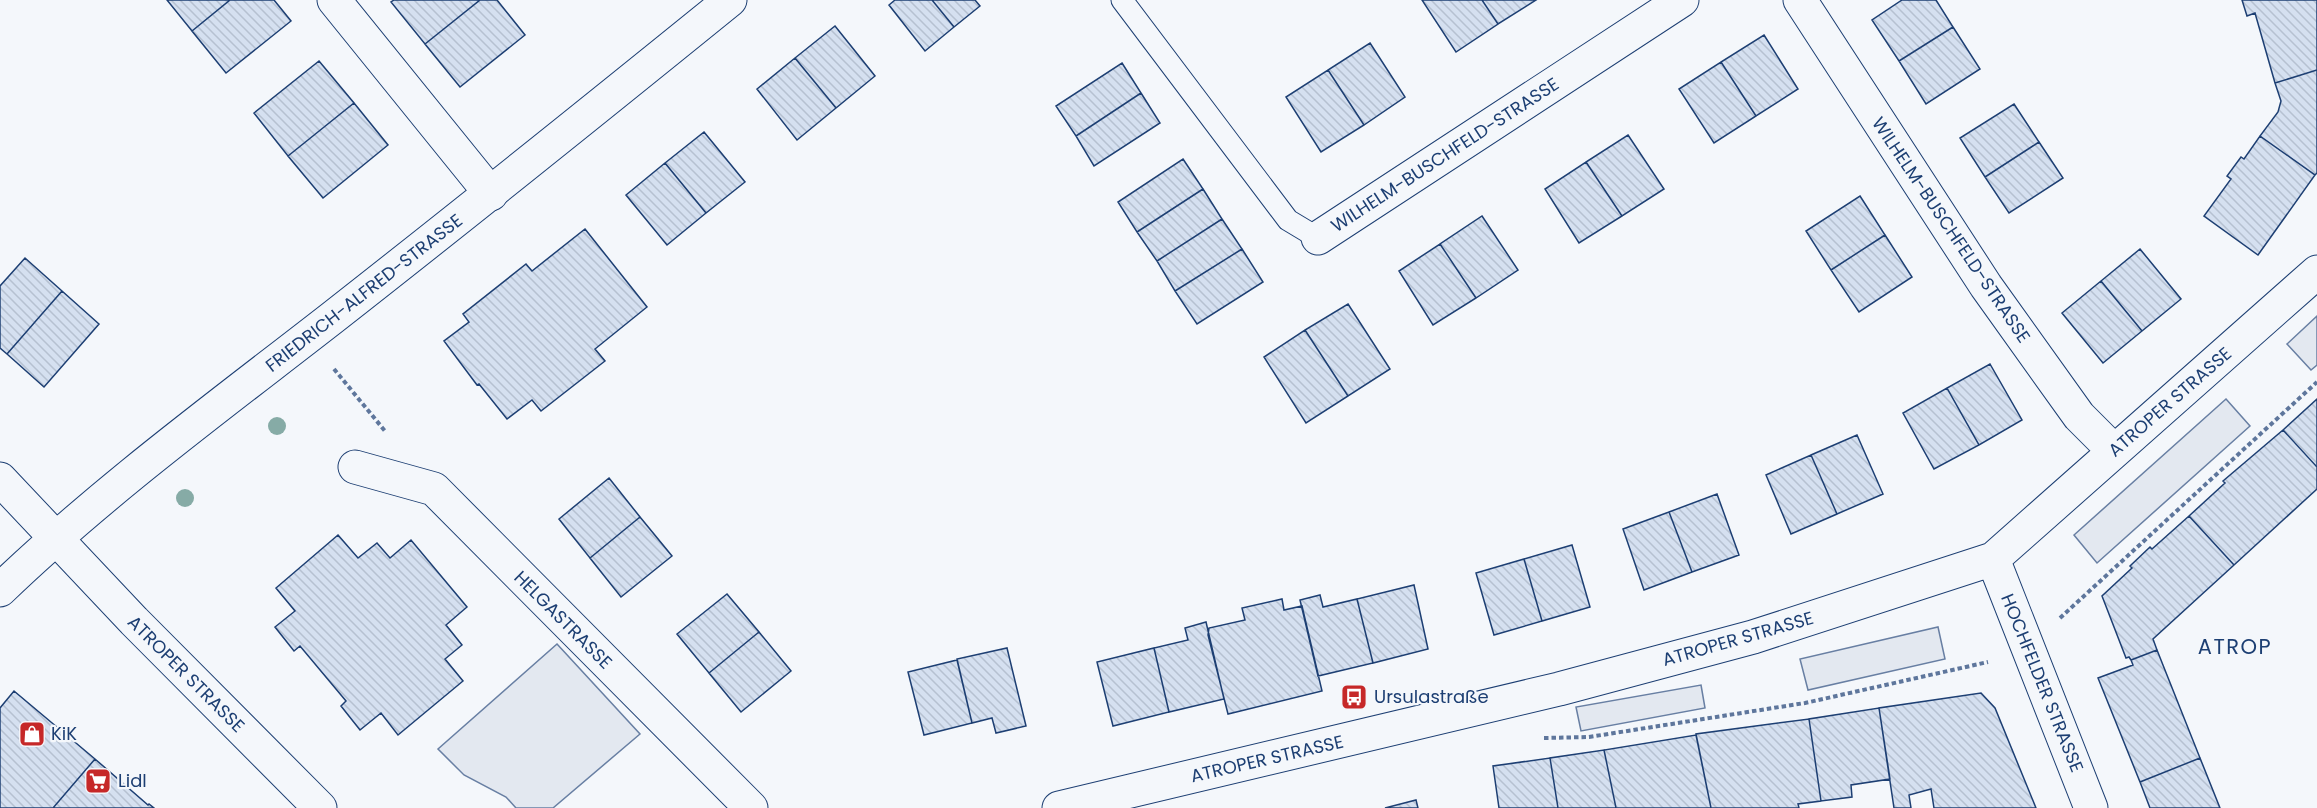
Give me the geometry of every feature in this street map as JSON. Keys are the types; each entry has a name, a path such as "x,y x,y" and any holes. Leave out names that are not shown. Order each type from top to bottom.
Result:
{"street":[{"path":"334,0 491,194"},
{"name":"FRIEDRICH-ALFRED-STRASSE","path":"0,590 55,537 491,194 730,0"},
{"name":"WILHELM-BUSCHFELD-STRASSE","path":"1318,238 1682,0"},
{"name":"WILHELM-BUSCHFELD-STRASSE","path":"1800,0 1986,286 2079,416 2114,451"},
{"name":"ATROPER STRASSE","path":"1059,808 1559,689 1754,638 1993,559 2317,272"},
{"name":"HELGASTRASSE","path":"355,467 434,489 751,808"},
{"name":"ATROPER STRASSE","path":"0,479 134,621 320,808"},
{"name":"HOCHFELDER STRASSE","path":"1993,559 2091,808"}],"lane":[{"name":"WILHELM-BUSCHFELD-STRASSE","path":"1122,0 1288,220 1318,238"}],"path":[{"path":"308,337 389,435"}],"shaded area":[{"path":"2317,316 2317,365 2311,370 2287,344"},
{"path":"2226,399 2250,426 2097,563 2074,535"},
{"path":"1938,627 1945,659 1808,690 1800,659"},
{"path":"557,644 640,734 553,808 516,808 506,797 464,775 438,749"},
{"path":"1701,685 1705,708 1581,731 1576,707"}],"building":[{"path":"167,0 230,0 192,31"},
{"path":"230,0 274,0 291,21 226,73 192,31"},
{"path":"394,0 480,0 425,44 391,2"},
{"path":"480,0 497,0 525,35 460,87 425,44"},
{"path":"895,0 932,0 954,27 925,51 889,5"},
{"path":"932,0 975,0 980,6 954,27"},
{"path":"1422,0 1482,0 1498,24 1456,52"},
{"path":"1482,0 1536,0 1498,24"},
{"path":"1902,0 1936,0 1953,27 1899,61 1872,20"},
{"path":"2242,0 2317,0 2317,70 2275,83 2255,13 2247,16"},
{"path":"835,26 875,76 836,108 795,58"},
{"path":"1953,27 1980,69 1926,104 1899,61"},
{"path":"1764,35 1798,89 1756,116 1721,62"},
{"path":"1370,43 1405,97 1364,125 1328,70"},
{"path":"795,58 836,108 797,140 757,89"},
{"path":"319,61 354,103 288,156 254,113"},
{"path":"1721,62 1756,116 1714,143 1679,89"},
{"path":"1122,63 1141,93 1076,136 1056,106"},
{"path":"1328,70 1364,125 1321,152 1286,97"},
{"path":"2317,70 2317,173 2315,175 2260,136 2278,112 2281,101 2275,83"},
{"path":"1141,93 1160,123 1094,166 1076,136"},
{"path":"354,103 388,145 323,198 288,156"},
{"path":"2014,104 2039,142 1985,177 1960,138"},
{"path":"704,132 745,182 706,213 665,163"},
{"path":"1628,135 1664,189 1622,216 1586,162"},
{"path":"2260,136 2315,175 2258,255 2204,216 2231,179 2227,176 2241,157 2244,159"},
{"path":"2039,142 2063,178 2009,213 1985,177"},
{"path":"1183,159 1203,189 1137,232 1118,202"},
{"path":"1586,162 1622,216 1579,243 1545,189"},
{"path":"665,163 706,213 667,245 626,195"},
{"path":"1203,189 1222,219 1157,261 1137,232"},
{"path":"1860,196 1885,235 1831,270 1806,231"},
{"path":"1482,216 1518,270 1476,298 1440,244"},
{"path":"1222,219 1242,249 1175,291 1157,261"},
{"path":"585,229 647,307 595,349 605,361 541,411 532,400 507,419 479,384 477,385 444,341 469,322 463,314 526,264 532,271"},
{"path":"1885,235 1912,277 1859,312 1831,270"},
{"path":"1440,244 1476,298 1433,325 1399,271"},
{"path":"1242,249 1263,282 1197,324 1175,291"},
{"path":"2140,249 2181,299 2142,331 2101,281"},
{"path":"25,258 62,291 7,354 0,348 0,286"},
{"path":"2101,281 2142,331 2103,363 2062,313"},
{"path":"62,291 99,324 44,387 7,354"},
{"path":"1348,304 1390,369 1348,396 1305,330"},
{"path":"1305,330 1348,396 1306,423 1264,357"},
{"path":"1990,364 2022,420 1979,445 1947,388"},
{"path":"1947,388 1979,445 1934,469 1903,413"},
{"path":"2317,399 2317,467 2283,430"},
{"path":"2283,430 2317,467 2317,489 2234,565 2189,516 2225,483 2223,481"},
{"path":"1857,435 1883,494 1837,514 1811,455"},
{"path":"1811,455 1837,514 1791,534 1766,475"},
{"path":"609,478 640,517 590,558 559,519"},
{"path":"1717,494 1739,555 1692,572 1669,512"},
{"path":"1669,512 1692,572 1644,590 1623,529"},
{"path":"2189,516 2234,565 2153,639 2157,650 2131,660 2129,657 2126,658 2102,596 2132,568 2130,566 2150,547 2152,549"},
{"path":"640,517 672,556 621,597 590,558"},
{"path":"338,535 358,558 377,543 390,558 411,540 467,607 446,625 462,645 445,659 463,681 398,735 381,713 360,730 341,706 346,701 300,646 294,651 275,627 295,611 276,588"},
{"path":"1572,545 1590,607 1542,621 1524,559"},
{"path":"1524,559 1542,621 1494,635 1476,573"},
{"path":"1414,585 1428,649 1373,663 1357,599"},
{"path":"727,594 759,632 709,673 677,634"},
{"path":"1320,595 1323,607 1357,599 1373,663 1318,676 1300,600"},
{"path":"1282,599 1284,610 1302,606 1322,691 1228,714 1208,635 1209,628 1245,620 1242,608"},
{"path":"1206,622 1224,699 1169,712 1154,648 1188,640 1185,628"},
{"path":"759,632 791,671 741,712 709,673"},
{"path":"1007,648 1026,726 996,733 992,718 972,723 957,659"},
{"path":"1154,648 1169,712 1113,726 1097,662"},
{"path":"2157,650 2200,758 2140,782 2098,678 2133,665 2131,660"},
{"path":"957,660 972,723 924,735 908,672"},
{"name":"KiK","path":"14,691 95,759 53,808 0,808 0,708"},
{"path":"1981,693 1995,708 2036,808 1934,808 1931,789 1909,795 1911,808 1894,808 1879,708"},
{"path":"1879,708 1890,779 1851,785 1852,797 1821,801 1809,719"},
{"path":"1809,719 1821,801 1798,804 1799,808 1711,808 1696,734"},
{"path":"1696,735 1711,808 1616,808 1604,750"},
{"path":"1604,750 1616,808 1558,808 1550,758"},
{"path":"1550,758 1558,808 1499,808 1493,766"},
{"path":"2200,758 2220,808 2150,808 2140,782"},
{"name":"Lidl","path":"95,759 148,805 154,808 53,808"},
{"path":"1416,800 1418,808 1385,808"}],"place":[{"name":"Ursulastraße","path":"1354,697"},
{"name":"KiK","path":"32,734"},
{"name":"Lidl","path":"98,781"}],"district":[{"name":"ATROP","path":"2235,647"}]}
